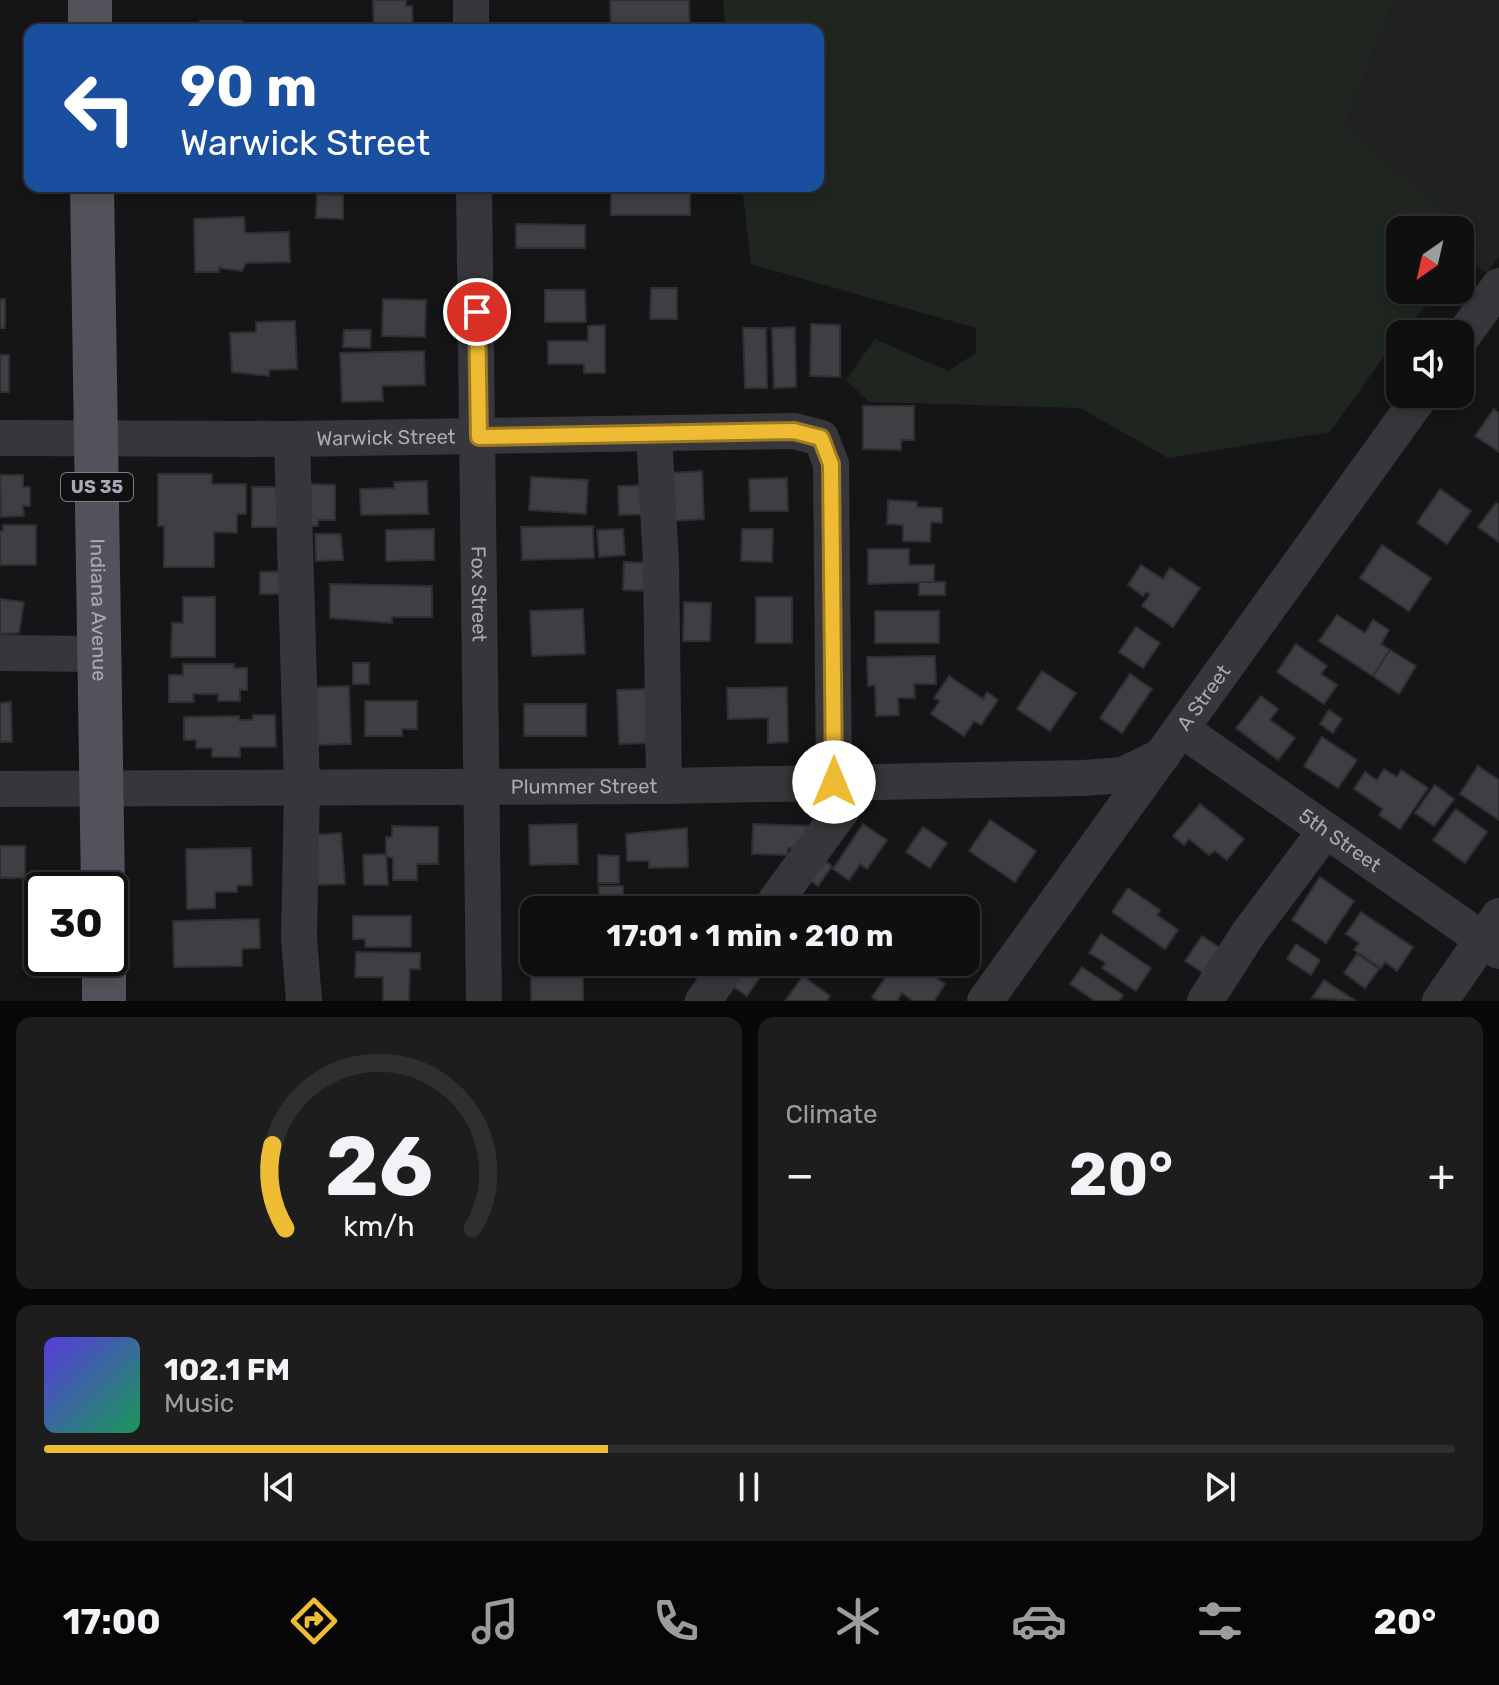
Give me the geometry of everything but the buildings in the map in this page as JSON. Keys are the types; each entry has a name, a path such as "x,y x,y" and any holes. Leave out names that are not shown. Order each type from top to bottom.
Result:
{"main road":[{"path":"90,0 90,24"},
{"name":"Indiana Avenue","path":"92,192 103,872"},
{"path":"104,976 104,1001"}],"street":[{"path":"471,0 471,24"},
{"name":"Fox Street","path":"474,192 484,1001"},
{"path":"1474,321 1499,286"},
{"name":"A Street","path":"985,1001 1412,408"},
{"name":"Warwick Street","path":"0,438 292,439 794,431 821,438 831,464 834,782"},
{"path":"654,433 661,565 664,786"},
{"path":"292,439 302,788 299,938 304,1001"},
{"path":"0,653 100,654"},
{"name":"Plummer Street","path":"0,789 664,786 1123,775 1172,743"},
{"name":"5th Street","path":"1172,743 1326,830 1494,936"},
{"path":"779,896 842,810 834,782"},
{"path":"1205,1001 1248,934 1326,830"},
{"path":"1440,1001 1494,936"},
{"path":"703,1001 721,976"}],"shaded area":[{"path":"723,0 1393,0 1345,126 1450,216 1386,216 1386,304 1427,304 1413,320 1386,320 1386,354 1330,432 1168,458 1080,408 869,402 846,380 875,339 948,371 976,353 976,328 751,264 743,192 824,192 824,24 725,24"},
{"path":"1374,0 1499,0 1499,256 1487,273 1474,264 1474,216 1435,216 1283,131"},
{"path":"1474,237 1481,243 1474,251"}],"route":[{"path":"477,312 479,437 794,431 821,438 831,464 834,782"}]}
